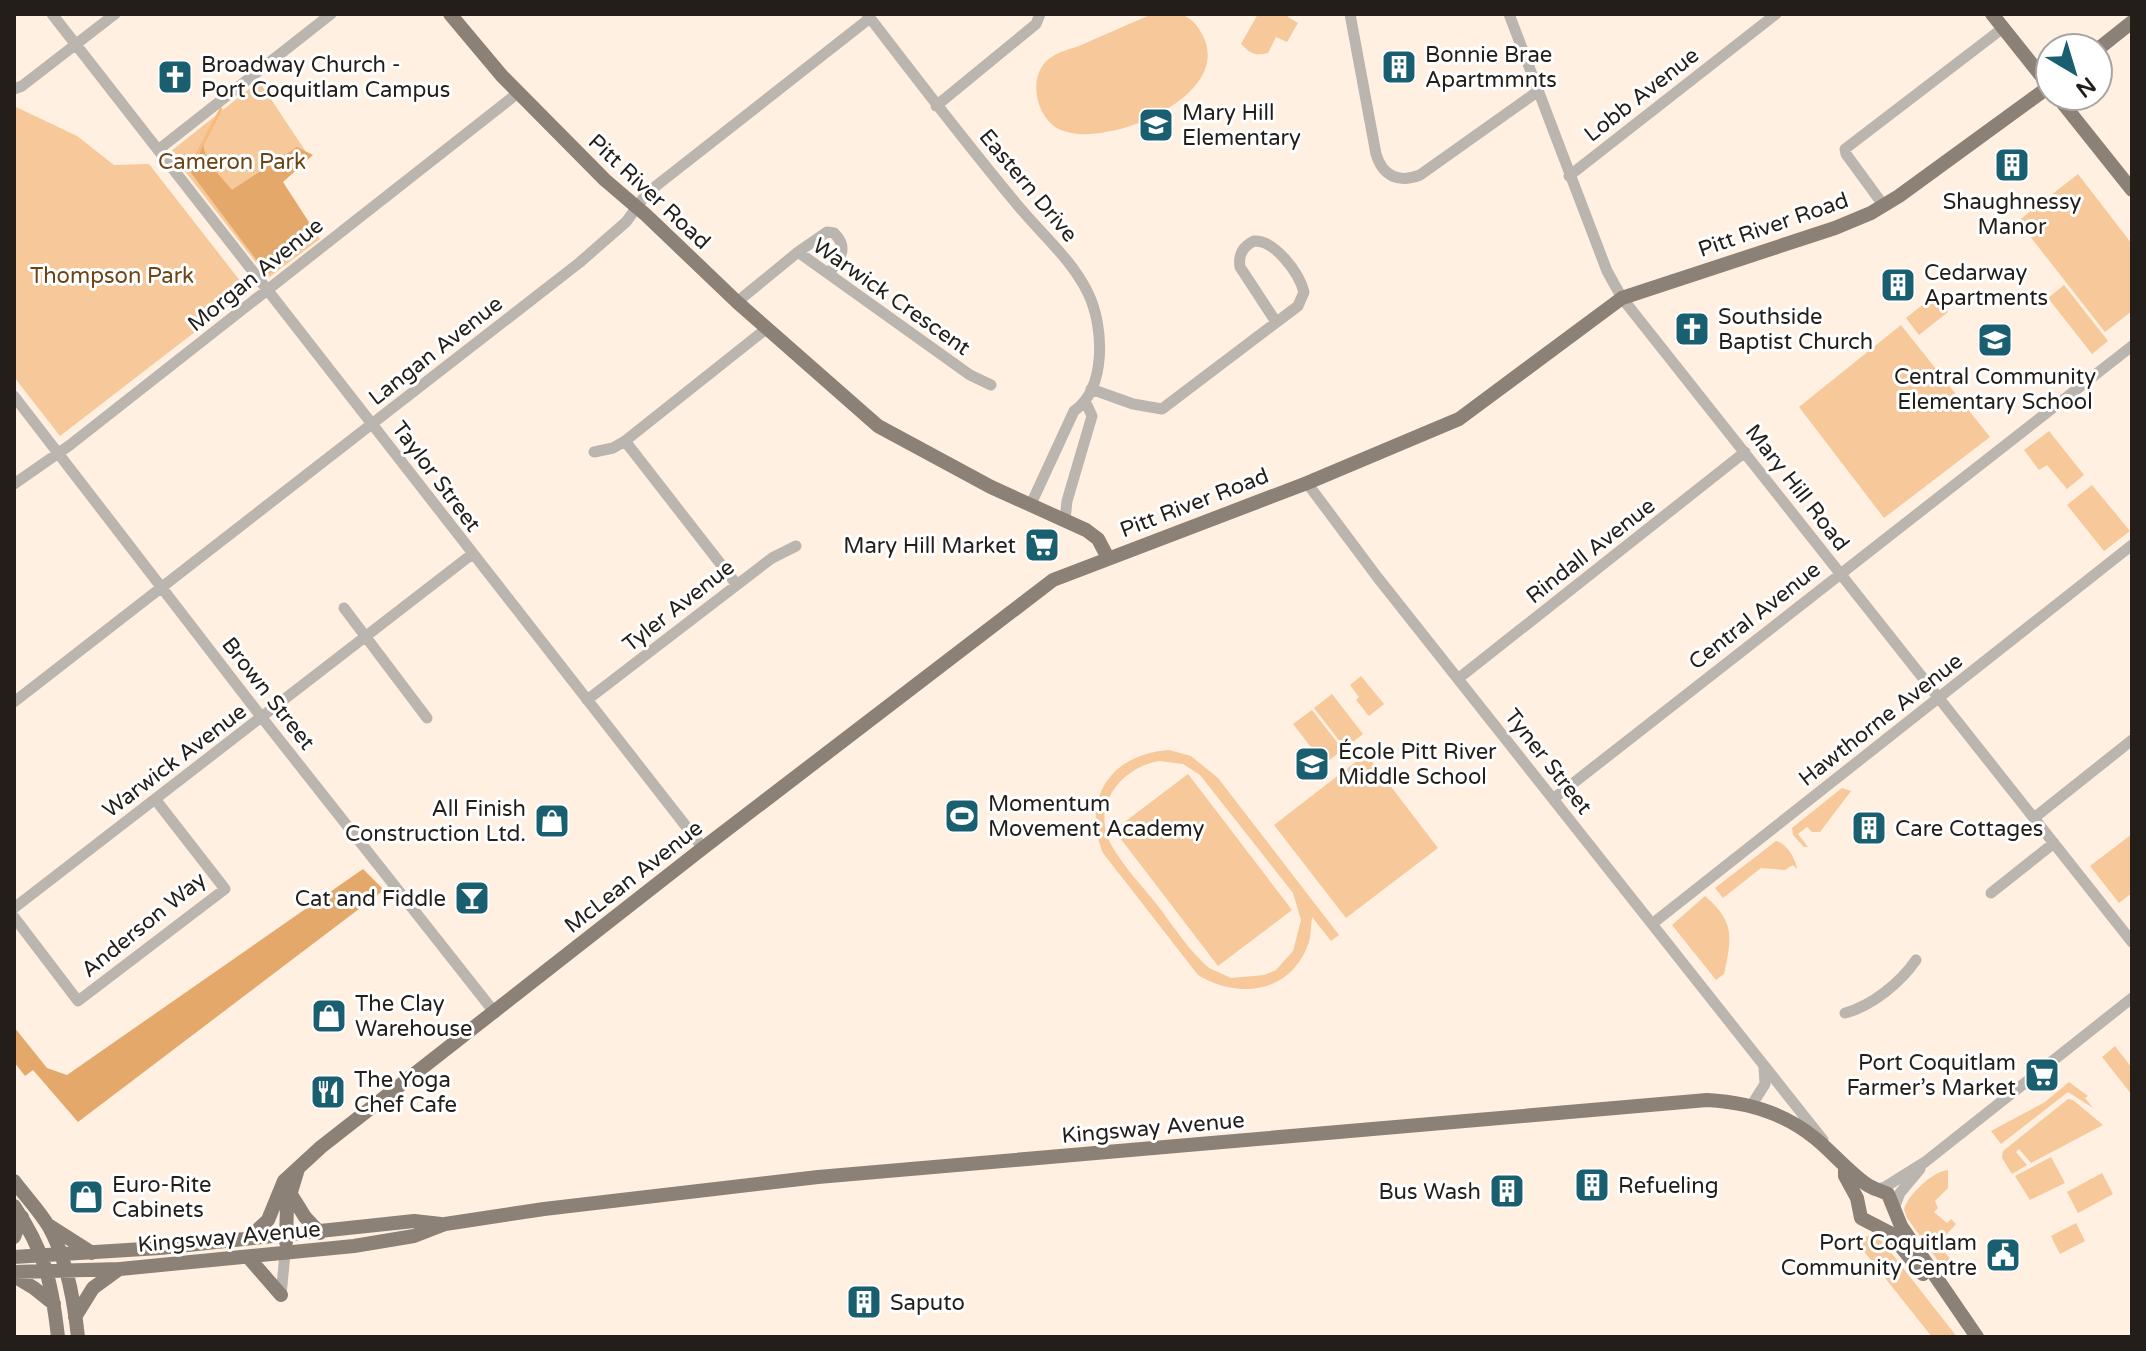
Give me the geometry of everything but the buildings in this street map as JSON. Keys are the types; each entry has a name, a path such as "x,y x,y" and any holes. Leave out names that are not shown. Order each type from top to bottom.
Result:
{"main road":[{"name":"Pitt River Road","path":"450,14 518,93 597,172 766,329 878,426 991,487 1095,536 1108,558 1307,483 1459,419 1622,298 1835,228 1884,206 2034,98"},
{"path":"1992,14 2034,67"},
{"path":"2114,36 2132,22"},
{"path":"2070,112 2132,190"},
{"name":"McLean Avenue","path":"249,1238 268,1220 284,1181 298,1167 1033,593 1061,576 1108,558"},
{"name":"Kingsway Avenue","path":"14,1274 120,1269 285,1254 414,1236 445,1224 628,1197 818,1177 1717,1100 1751,1106 1800,1127 1818,1140 1845,1169 1876,1190 1888,1194 1901,1226 1977,1337"},
{"path":"285,1254 286,1213 298,1167"},
{"name":"Kingsway Avenue","path":"1845,1169 1861,1218 1892,1235 1939,1295 1960,1316"},
{"path":"14,1181 48,1225 61,1255 78,1337"},
{"path":"1858,1205 1865,1194 1876,1190"},
{"path":"290,1193 320,1233"},
{"path":"1876,1226 1888,1221 1894,1209"},
{"path":"14,1237 18,1212"},
{"path":"18,1212 43,1255 58,1337"},
{"name":"Kingsway Avenue","path":"14,1257 320,1233 414,1221 445,1224"},
{"path":"48,1225 92,1253"},
{"path":"248,1257 281,1295"},
{"path":"75,1317 93,1288 120,1269"},
{"path":"14,1274 54,1304"}],"street":[{"name":"Taylor Street","path":"52,14 471,555 703,848"},
{"path":"14,89 115,14"},
{"path":"158,150 331,14"},
{"path":"936,106 1036,24 1040,14"},
{"path":"1350,14 1377,158 1392,177 1406,179 1420,175 1537,92"},
{"name":"Mary Hill Road","path":"1509,14 1569,176 1607,271 1622,298 2132,942"},
{"name":"Lobb Avenue","path":"1569,176 1776,14"},
{"name":"Eastern Drive","path":"868,16 936,106 1059,252 1087,291 1096,312 1100,333 1099,353 1091,389 1086,403 1074,411 1031,504"},
{"name":"Langan Avenue","path":"14,702 579,263 626,222 647,193 868,16"},
{"path":"1884,206 1845,149 2003,28"},
{"name":"Morgan Avenue","path":"14,484 518,93"},
{"path":"798,252 827,232 834,233 844,252 829,274"},
{"path":"1091,389 1133,404 1162,409 1298,306 1303,297 1302,286 1274,248 1264,241 1254,241 1240,255 1240,267 1276,322"},
{"name":"Warwick Crescent","path":"737,302 798,252 970,375 991,385"},
{"path":"594,452 613,448 625,441 766,329"},
{"name":"Central Avenue","path":"1553,799 2132,346"},
{"name":"Brown Street","path":"14,396 495,1013"},
{"name":"Eastern Drive","path":"1065,520 1067,501 1092,416 1086,403"},
{"path":"625,441 737,585"},
{"name":"Rindall Avenue","path":"1459,678 1745,452"},
{"name":"Tyner Street","path":"1307,483 1378,578 1845,1169"},
{"name":"Hawthorne Avenue","path":"1652,924 2132,545"},
{"name":"Tyler Avenue","path":"587,700 772,558 796,546"},
{"name":"Warwick Avenue","path":"14,908 263,719 471,555"},
{"path":"344,608 427,718"},
{"path":"2034,818 2132,740"},
{"name":"Anderson Way","path":"14,917 78,1001 225,889 155,799"},
{"path":"1991,893 2054,843"},
{"path":"1845,1013 1877,997 1907,972 1916,960"},
{"path":"1876,1190 1925,1162 2132,998"},
{"path":"1751,1106 1765,1081 1762,1063"},
{"path":"1894,1209 1900,1193 1925,1162"},
{"path":"281,1295 285,1254"}],"green space":[{"path":"1152,14 1182,15 1193,22 1203,36 1208,53 1205,70 1196,85 1167,109 1132,126 1082,134 1052,125 1040,107 1036,86 1038,75 1050,58"},
{"path":"1258,14 1289,14 1288,17 1298,23 1287,42 1276,37 1268,53 1256,54 1241,44"},
{"name":"Cameron Park","path":"259,81 306,152 274,178 320,239 268,278 170,152"},
{"name":"Thompson Park","path":"14,106 77,136 114,165 149,164 248,291 60,436 14,377"},
{"path":"2078,174 2132,244 2132,311 2105,332 2018,221"},
{"path":"2064,285 2108,341 2092,354 2048,298"},
{"path":"1935,295 1948,312 1919,335 1906,318"},
{"path":"1901,325 1990,437 1884,518 1799,407"},
{"path":"2049,431 2084,475 2067,489 2047,465 2039,470 2024,450"},
{"path":"2092,485 2130,531 2104,551 2067,505"},
{"path":"1361,676 1384,704 1369,716 1356,700 1359,697 1350,685"},
{"path":"1332,694 1363,734 1345,748 1314,708"},
{"path":"1312,710 1343,750 1324,764 1293,724"},
{"path":"1169,750 1191,756 1218,778 1339,935 1331,941 1312,917 1309,942 1301,959 1290,972 1262,987 1230,988 1198,975 1103,853 1097,833 1099,797 1106,782 1131,760","holes":["1159,761 1183,764 1200,775 1293,893 1301,920 1293,951 1276,970 1264,975 1231,978 1209,968 1129,870 1106,833 1106,805 1121,781 1145,765"]},
{"path":"1366,754 1438,848 1346,918 1274,825"},
{"path":"1188,774 1292,910 1218,966 1114,830"},
{"path":"1842,788 1851,791 1820,832 1812,832 1807,827 1798,834 1808,847 1804,847 1793,835 1792,828"},
{"path":"2132,834 2132,893 2119,903 2090,866"},
{"path":"1776,841 1790,852 1797,869 1793,865 1785,870 1761,868 1723,898 1715,888"},
{"path":"1705,896 1722,914 1729,931 1724,974 1716,980 1672,925"},
{"path":"2115,1046 2132,1068 2132,1095 2102,1057"},
{"path":"2069,1082 2088,1096 2085,1098 2093,1108 2068,1092 2001,1144 1991,1131 2045,1102"},
{"path":"2068,1099 2103,1125 2031,1163 2019,1149 2016,1152 2027,1165 2012,1174 2002,1158 2003,1151"},
{"path":"2051,1157 2065,1183 2030,1200 2015,1176"},
{"path":"1948,1170 1948,1188 1935,1201 1938,1208 1934,1212 1947,1223 1951,1219 1956,1224 1937,1245 1959,1267 1957,1275 1941,1265 1907,1218 1904,1209 1922,1185"},
{"path":"2102,1173 2113,1194 2078,1213 2067,1192"},
{"path":"2076,1223 2085,1241 2060,1254 2051,1236"},
{"path":"1869,1236 1882,1241 1957,1337 1932,1337 1854,1239"}],"shaded area":[{"path":"203,144 207,161 232,190 297,147 313,155 283,182 316,233 314,239 269,273 191,173"},
{"path":"363,869 384,890 78,1122 33,1070 25,1076 14,1062 14,1027 47,1068 67,1075"}],"waterway":[{"path":"190,168 221,109"}],"place":[{"name":"Bonnie Brae Apartmmnts","path":"1399,67"},
{"name":"Broadway Church - Port Coquitlam Campus","path":"175,77"},
{"name":"Mary Hill Elementary","path":"1156,125"},
{"name":"Shaughnessy Manor","path":"2012,165"},
{"name":"Cedarway Apartments","path":"1898,285"},
{"name":"Southside Baptist Church","path":"1692,329"},
{"name":"Central Community Elementary School","path":"1995,340"},
{"name":"Mary Hill Market","path":"1042,545"},
{"name":"École Pitt River Middle School","path":"1312,764"},
{"name":"Momentum Movement Academy","path":"962,816"},
{"name":"All Finish Construction Ltd.","path":"552,821"},
{"name":"Care Cottages","path":"1869,828"},
{"name":"Cat and Fiddle","path":"472,898"},
{"name":"The Clay Warehouse","path":"329,1016"},
{"name":"Port Coquitlam Farmer’s Market","path":"2042,1075"},
{"name":"The Yoga Chef Cafe","path":"328,1092"},
{"name":"Refueling","path":"1592,1185"},
{"name":"Bus Wash","path":"1507,1191"},
{"name":"Euro-Rite Cabinets","path":"86,1197"},
{"name":"Port Coquitlam Community Centre","path":"2003,1255"},
{"name":"Saputo","path":"864,1302"}]}
